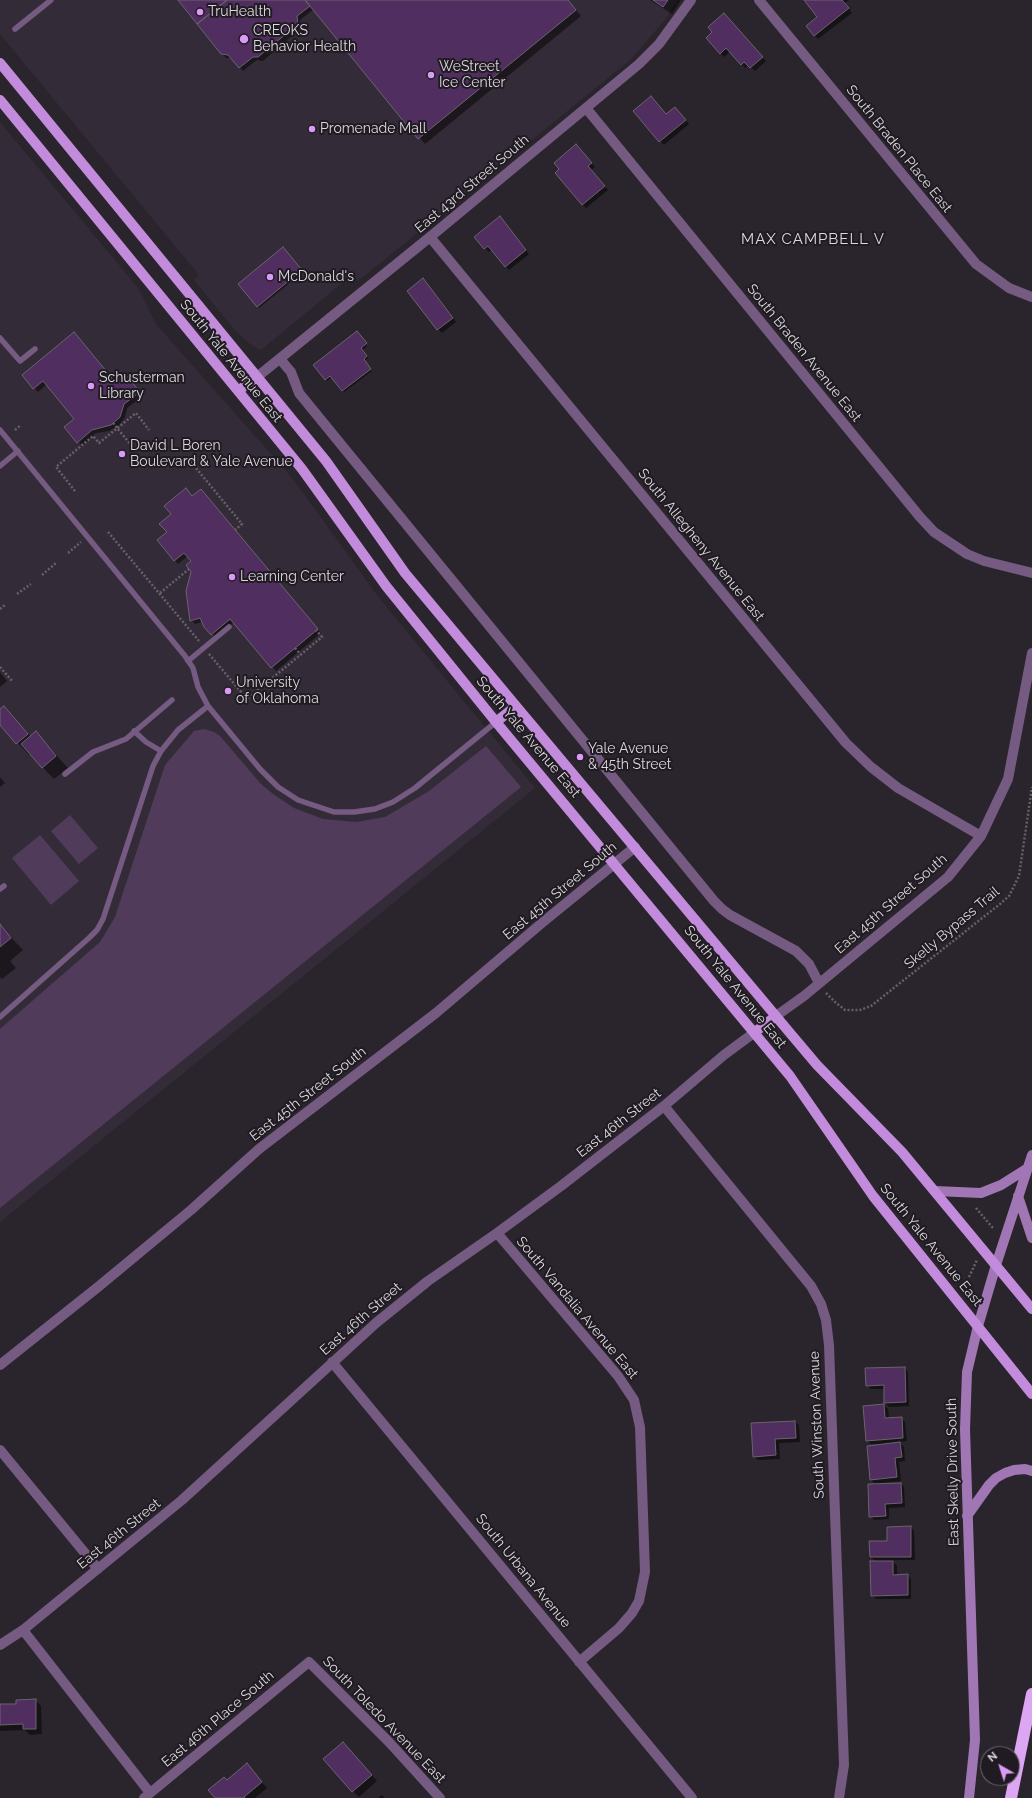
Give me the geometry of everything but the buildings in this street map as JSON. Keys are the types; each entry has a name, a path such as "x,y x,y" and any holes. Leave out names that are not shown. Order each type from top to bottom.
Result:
{"highway":[{"path":"1011,1798 1032,1694"}],"main road":[{"name":"South Yale Avenue East","path":"0,63 326,461 406,573 516,706 817,1065 902,1152 1032,1309"},
{"name":"South Yale Avenue East","path":"0,100 302,469 386,586 496,722 755,1032 810,1103 873,1196 1032,1394"},
{"path":"238,391 257,377"},
{"path":"496,722 516,706"},
{"path":"755,1032 776,1016"},
{"name":"East Skelly Drive South","path":"969,1798 975,1740 967,1516 965,1398 967,1372 978,1326 996,1265 1032,1155"},
{"path":"935,1190 981,1193 1001,1186 1028,1168"},
{"path":"1018,1196 1032,1238"},
{"path":"967,1516 989,1485 996,1478 1014,1470 1025,1469 1032,1471"}],"street":[{"name":"East 43rd Street South","path":"257,377 430,237 639,64 659,44 691,0"},
{"name":"South Braden Place East","path":"759,0 976,264 1009,288 1032,297"},
{"name":"South Braden Avenue East","path":"586,108 920,517 934,532 967,554 984,561 1032,573"},
{"name":"South Allegheny Avenue East","path":"430,237 846,743 871,767 898,788 981,836"},
{"path":"280,359 291,372 299,393 718,905 734,918 796,951 809,964 819,983"},
{"name":"East 45th Street South","path":"776,1016 819,983 948,877 981,836 1008,779 1032,653"},
{"name":"East 45th Street South","path":"0,1365 98,1288 191,1210 259,1149 436,1013 543,922 635,847"},
{"name":"East 46th Street","path":"0,1646 22,1630 182,1500 376,1323 428,1281 497,1233 664,1106 724,1055 755,1032"},
{"name":"South Winston Avenue","path":"664,1106 811,1286 821,1304 826,1320 829,1345 844,1764 839,1798"},
{"name":"South Vandalia Avenue East","path":"497,1233 618,1376 634,1400 640,1427 646,1572 639,1601 620,1628 579,1662"},
{"name":"South Urbana Avenue","path":"332,1362 692,1798"},
{"path":"0,1450 98,1569"},
{"path":"22,1630 147,1796"},
{"name":"East 46th Place South","path":"147,1796 309,1662"},
{"name":"South Toledo Avenue East","path":"309,1662 389,1742 440,1798"}],"lane":[{"path":"15,29 51,0"},
{"path":"0,338 20,361 35,349"},
{"path":"0,430 188,661 193,668 198,687 208,706 260,769 278,787 298,800 334,812 354,812 375,809 393,802 415,788 496,722"},
{"path":"0,466 18,452"},
{"path":"188,661 229,627"},
{"path":"65,774 93,752 126,739 172,700"},
{"path":"0,1017 97,930 103,919 153,766 161,751 178,730 208,706"},
{"path":"134,731 146,742 161,751"}],"path":[{"path":"75,491 56,467 93,436 99,443 136,413 149,430"},
{"path":"113,423 131,445"},
{"path":"15,430 21,425"},
{"path":"191,462 242,524 235,530"},
{"path":"108,532 247,699 322,637 316,630"},
{"path":"68,553 82,542"},
{"path":"42,574 56,563"},
{"path":"160,593 189,569"},
{"path":"17,594 31,584"},
{"path":"162,603 166,601"},
{"path":"0,609 6,604"},
{"path":"295,648 300,655"},
{"path":"0,667 13,682"},
{"name":"Skelly Bypass Trail","path":"819,983 835,1002 845,1010 860,1010 871,1006 1009,896 1019,876 1032,787"},
{"path":"976,1208 992,1227 995,1228"},
{"path":"969,1277 978,1258"}],"shaded area":[{"name":"Promenade Mall","path":"0,0 678,0 664,21 629,61 358,281 353,274 261,350 250,344 233,328 194,280 199,275 0,34"},
{"name":"University of Oklahoma","path":"0,122 139,289 156,324 286,471 376,594 535,788 0,1222"},
{"path":"204,729 214,732 220,736 261,784 273,794 294,808 323,819 356,822 385,817 429,791 486,746 521,787 0,1208 0,1029 100,942 115,917 165,765 194,731"},
{"path":"70,815 98,848 79,864 51,831"},
{"path":"40,835 79,881 51,905 12,858"}],"place":[{"name":"TruHealth","path":"200,12"},
{"name":"CREOKS Behavior Health","path":"244,39"},
{"name":"WeStreet Ice Center","path":"431,75"},
{"name":"Promenade Mall","path":"312,129"},
{"name":"McDonald's","path":"270,277"},
{"name":"Schusterman Library","path":"91,386"},
{"name":"David L Boren Boulevard & Yale Avenue","path":"122,454"},
{"name":"Learning Center","path":"232,577"},
{"name":"University of Oklahoma","path":"228,691"},
{"name":"Yale Avenue & 45th Street","path":"580,757"}],"district":[{"name":"MAX CAMPBELL V","path":"813,239"}]}
